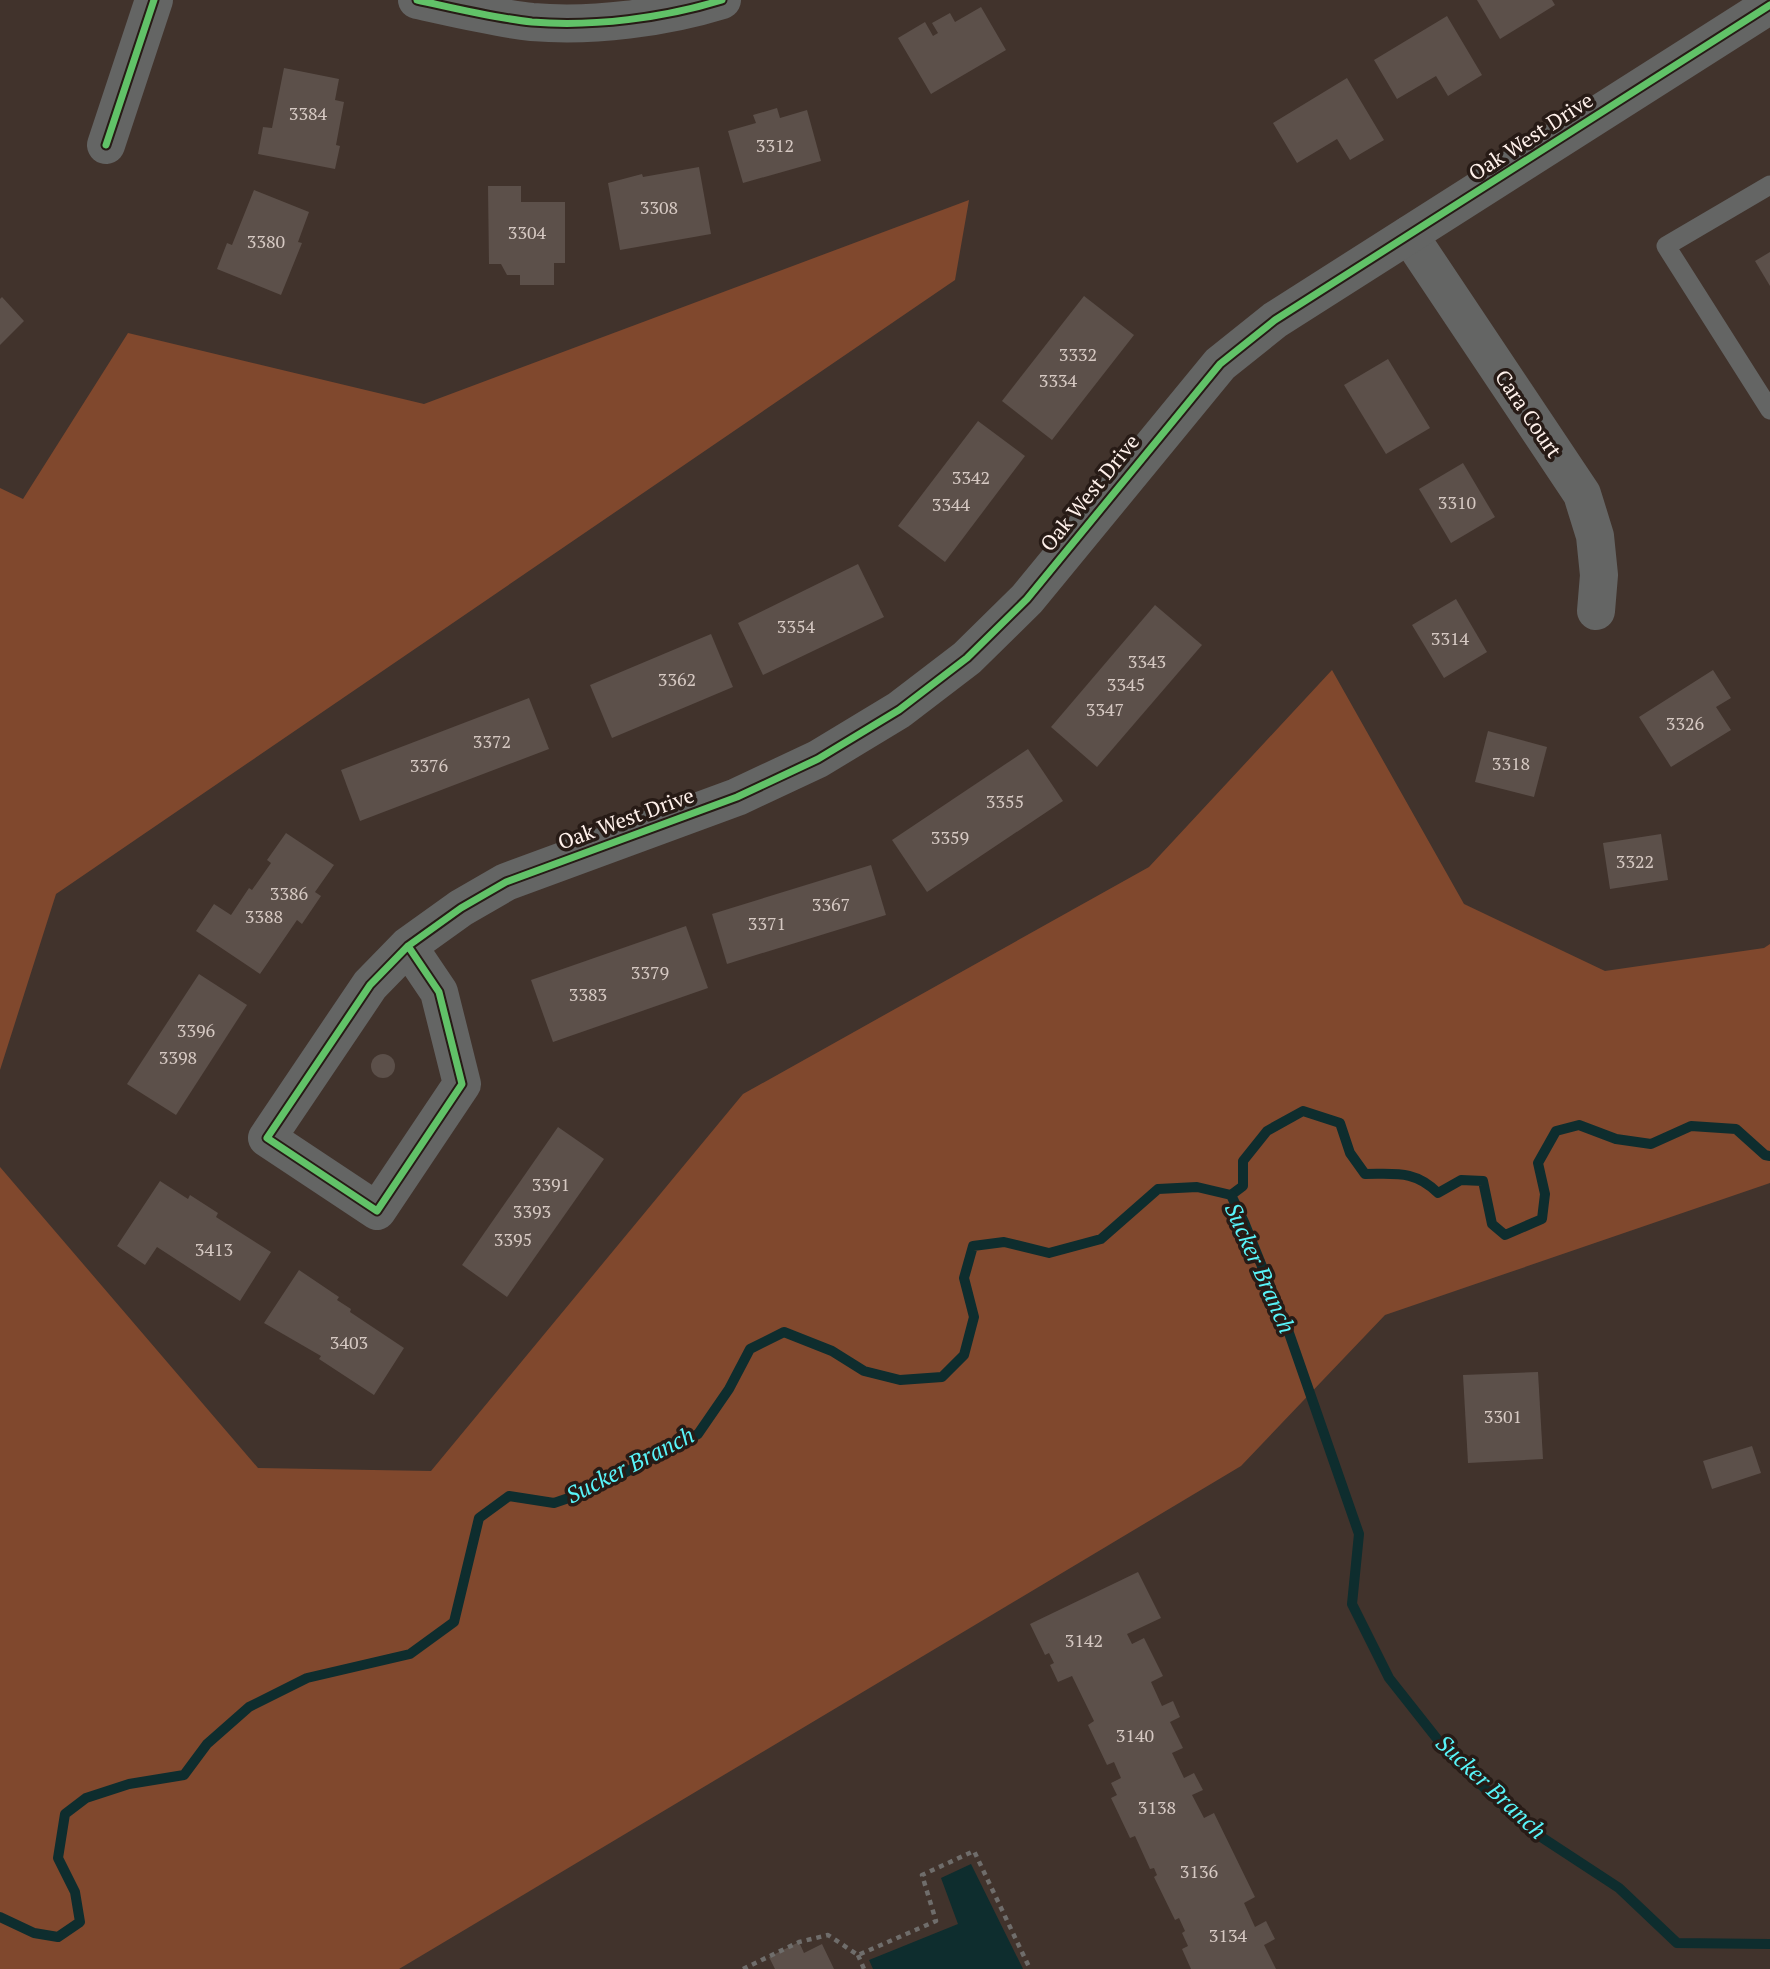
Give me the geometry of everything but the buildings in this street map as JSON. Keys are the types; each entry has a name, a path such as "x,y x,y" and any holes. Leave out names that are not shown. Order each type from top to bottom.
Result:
{"street":[{"path":"106,145 154,0"},
{"path":"417,0 532,22 601,22 682,12 722,0"},
{"name":"Oak West Drive","path":"408,946 439,992 463,1084 377,1211 267,1138 370,985 408,946 461,908 506,881 737,797 818,759 900,710 967,657 1027,599 1220,364 1275,320 1770,5"},
{"name":"Cara Court","path":"1409,235 1582,494 1595,536 1599,575 1596,611"}],"lane":[{"path":"1770,184 1666,246 1770,410"}],"path":[{"path":"858,1955 936,1922 922,1875 974,1851 1030,1969"},
{"path":"743,1969 799,1942 828,1935 858,1955 864,1969"}],"shaded area":[{"path":"969,200 955,280 56,894 0,1070 0,488 23,499 128,333 424,404"},
{"path":"1332,670 1464,904 1605,971 1764,948 1770,944 1770,1183 1385,1315 1241,1466 399,1969 0,1969 0,1167 258,1468 431,1471 743,1094 1149,867"}],"water":[{"path":"971,1864 1023,1969 873,1969 869,1960 958,1924 941,1878"}],"waterway":[{"path":"1231,1195 1243,1186 1243,1161 1267,1131 1303,1111 1340,1123 1350,1153 1365,1174 1413,1177 1438,1193 1461,1180 1483,1181 1492,1224 1505,1235 1542,1219 1545,1194 1538,1163 1556,1131 1579,1125 1616,1139 1651,1144 1691,1126 1736,1129 1765,1155 1770,1156"},
{"name":"Sucker Branch","path":"0,1917 34,1933 58,1937 80,1922 75,1892 58,1858 65,1814 86,1798 129,1784 184,1775 207,1744 249,1707 307,1678 410,1654 454,1622 479,1518 509,1496 554,1503 592,1490 698,1434 729,1389 750,1349 784,1332 832,1351 864,1371 900,1380 942,1377 964,1355 974,1317 964,1278 973,1246 1004,1242 1049,1253 1101,1239 1158,1189 1197,1187 1231,1195 1289,1333 1359,1534 1352,1604 1389,1678 1453,1759 1529,1829 1619,1888 1677,1943 1770,1944"}],"cycle path":[{"path":"106,145 154,0"},
{"path":"417,0 503,18 555,23 628,20 676,12 722,0"},
{"path":"408,946 439,992 462,1084 377,1211 267,1138 370,985 408,946 461,908 506,882 737,797 818,759 899,710 967,658 1027,599 1220,364 1275,320 1770,5"}]}
